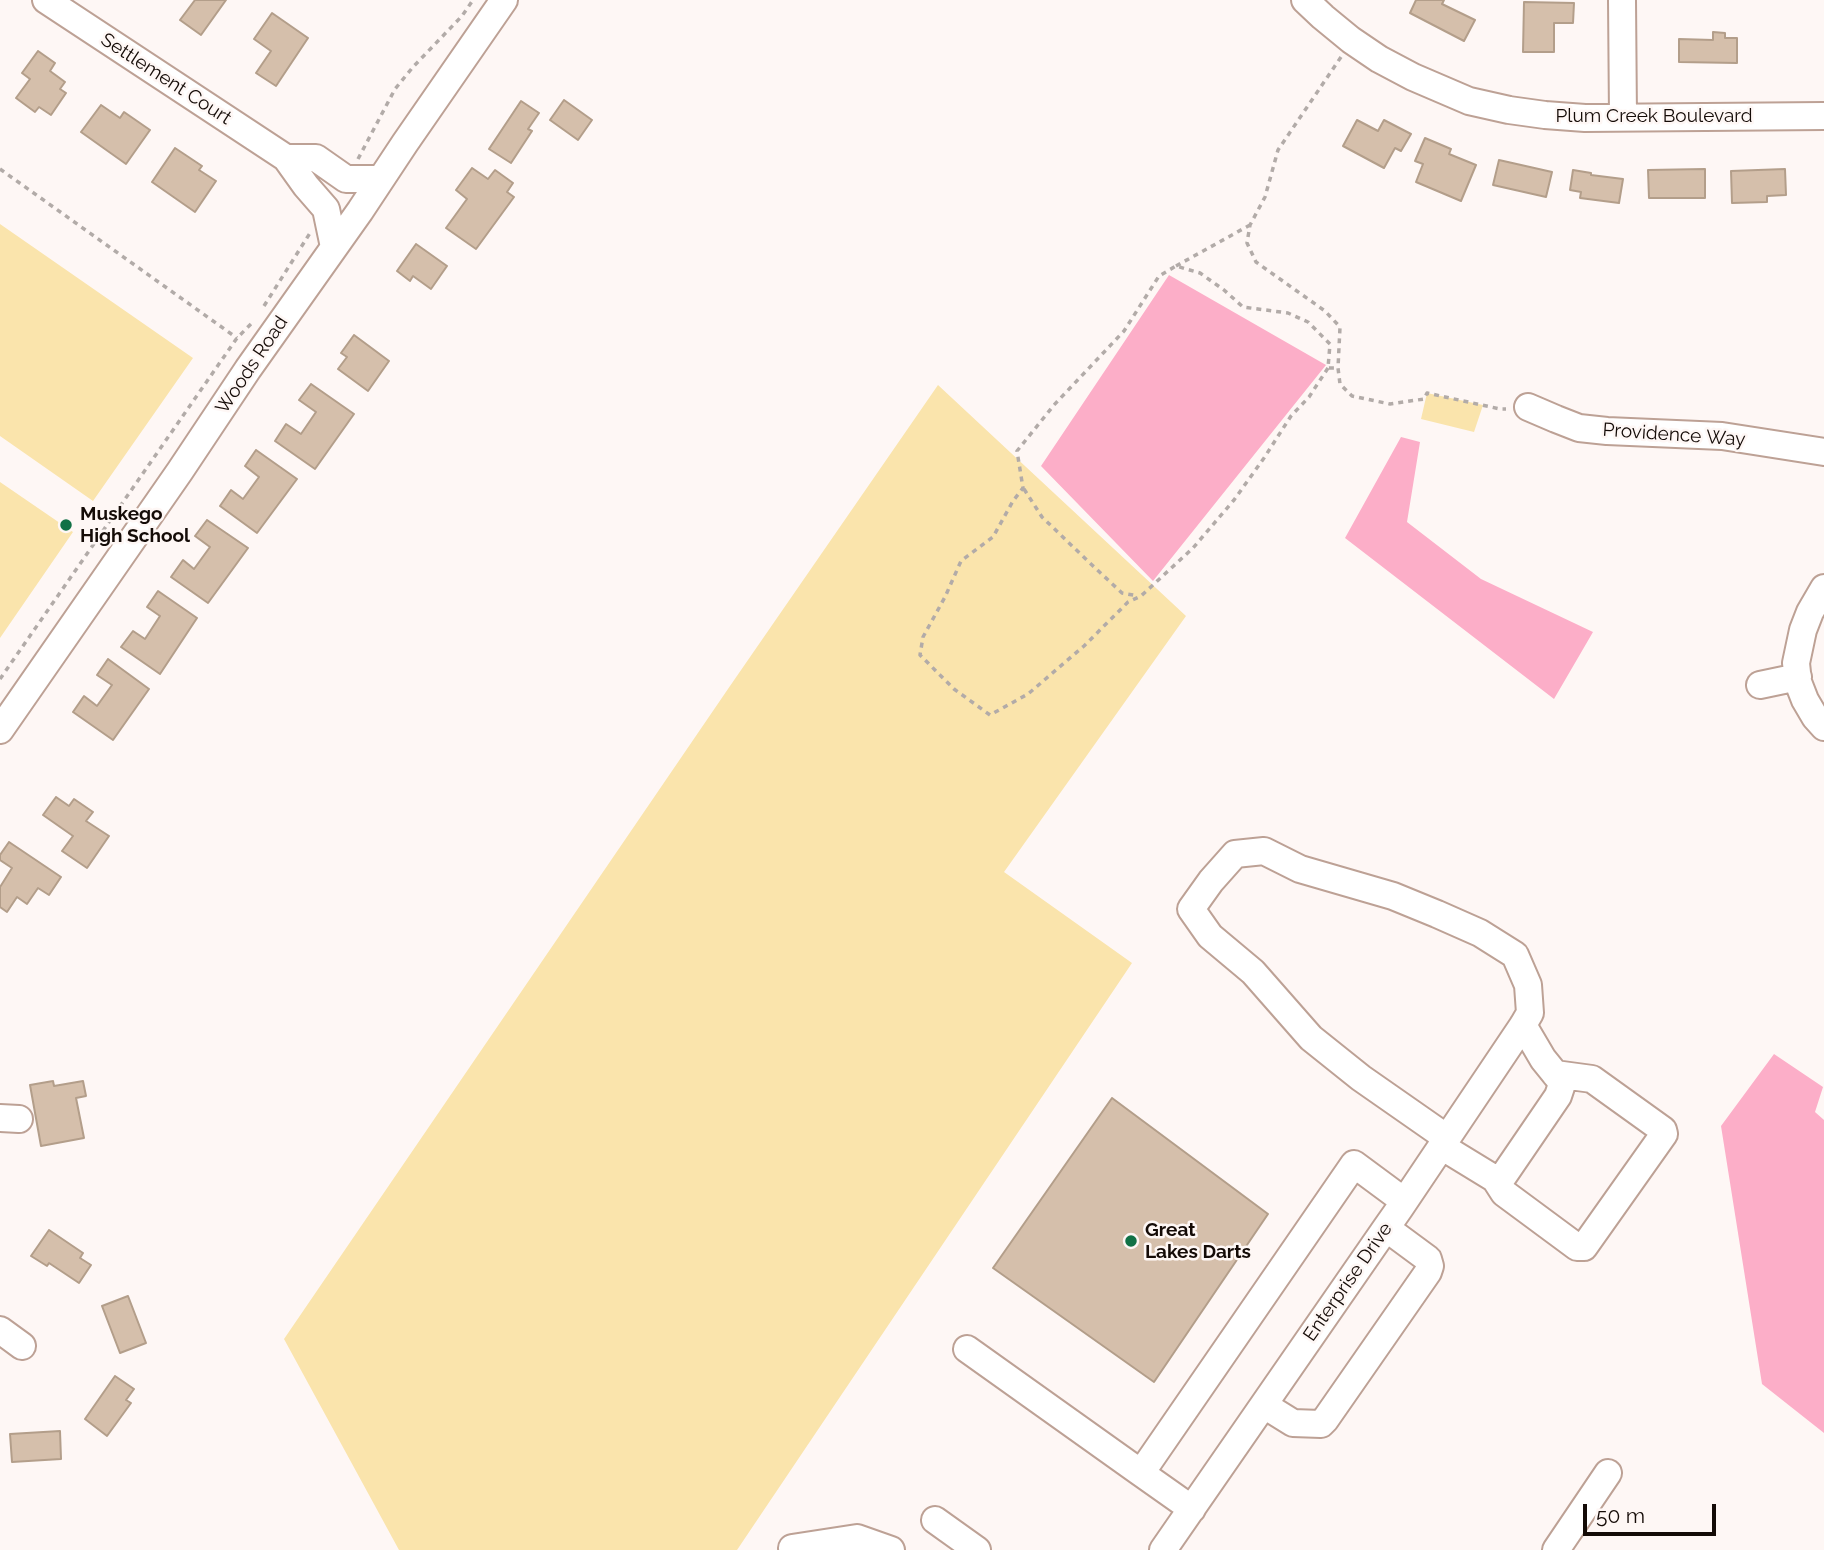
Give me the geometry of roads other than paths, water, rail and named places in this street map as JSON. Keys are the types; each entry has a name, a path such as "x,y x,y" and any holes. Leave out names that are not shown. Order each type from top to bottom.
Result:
{"street":[{"name":"Settlement Court","path":"46,0 286,158 326,209 334,247"},
{"name":"Woods Road","path":"0,730 504,0"},
{"name":"Plum Creek Boulevard","path":"1305,0 1379,59 1469,101 1545,116 1585,118 1824,117"},
{"path":"1622,0 1623,117"},
{"name":"Settlement Court","path":"286,158 316,158 346,179 381,179"},
{"name":"Providence Way","path":"1528,407 1579,428 1722,436 1824,452"},
{"path":"1824,588 1803,630 1796,663 1798,682 1805,700 1824,727"},
{"path":"1760,685 1797,677"},
{"path":"1495,1179 1502,1178 1558,1096 1561,1087 1560,1080 1555,1074 1543,1059 1526,1019 1528,985 1515,955 1480,933 1437,914 1392,897 1300,869 1264,851 1235,854 1210,881 1191,909 1210,936 1252,972 1311,1038 1495,1179 1504,1193 1577,1247 1584,1247 1664,1135 1663,1130 1592,1079 1555,1074"},
{"name":"Enterprise Drive","path":"1164,1550 1526,1019"},
{"path":"1141,1473 1354,1164 1404,1201"},
{"path":"1264,1405 1293,1423 1321,1424 1388,1329 1430,1266 1428,1259 1386,1228"},
{"path":"0,1330 22,1346"},
{"path":"967,1349 1192,1509"},
{"path":"1556,1550 1608,1473"},
{"path":"936,1520 977,1550"},
{"path":"792,1548 857,1538 891,1550"}],"place":[{"name":"Muskego High School","path":"66,525"},
{"name":"Great Lakes Darts","path":"1131,1241"}]}
